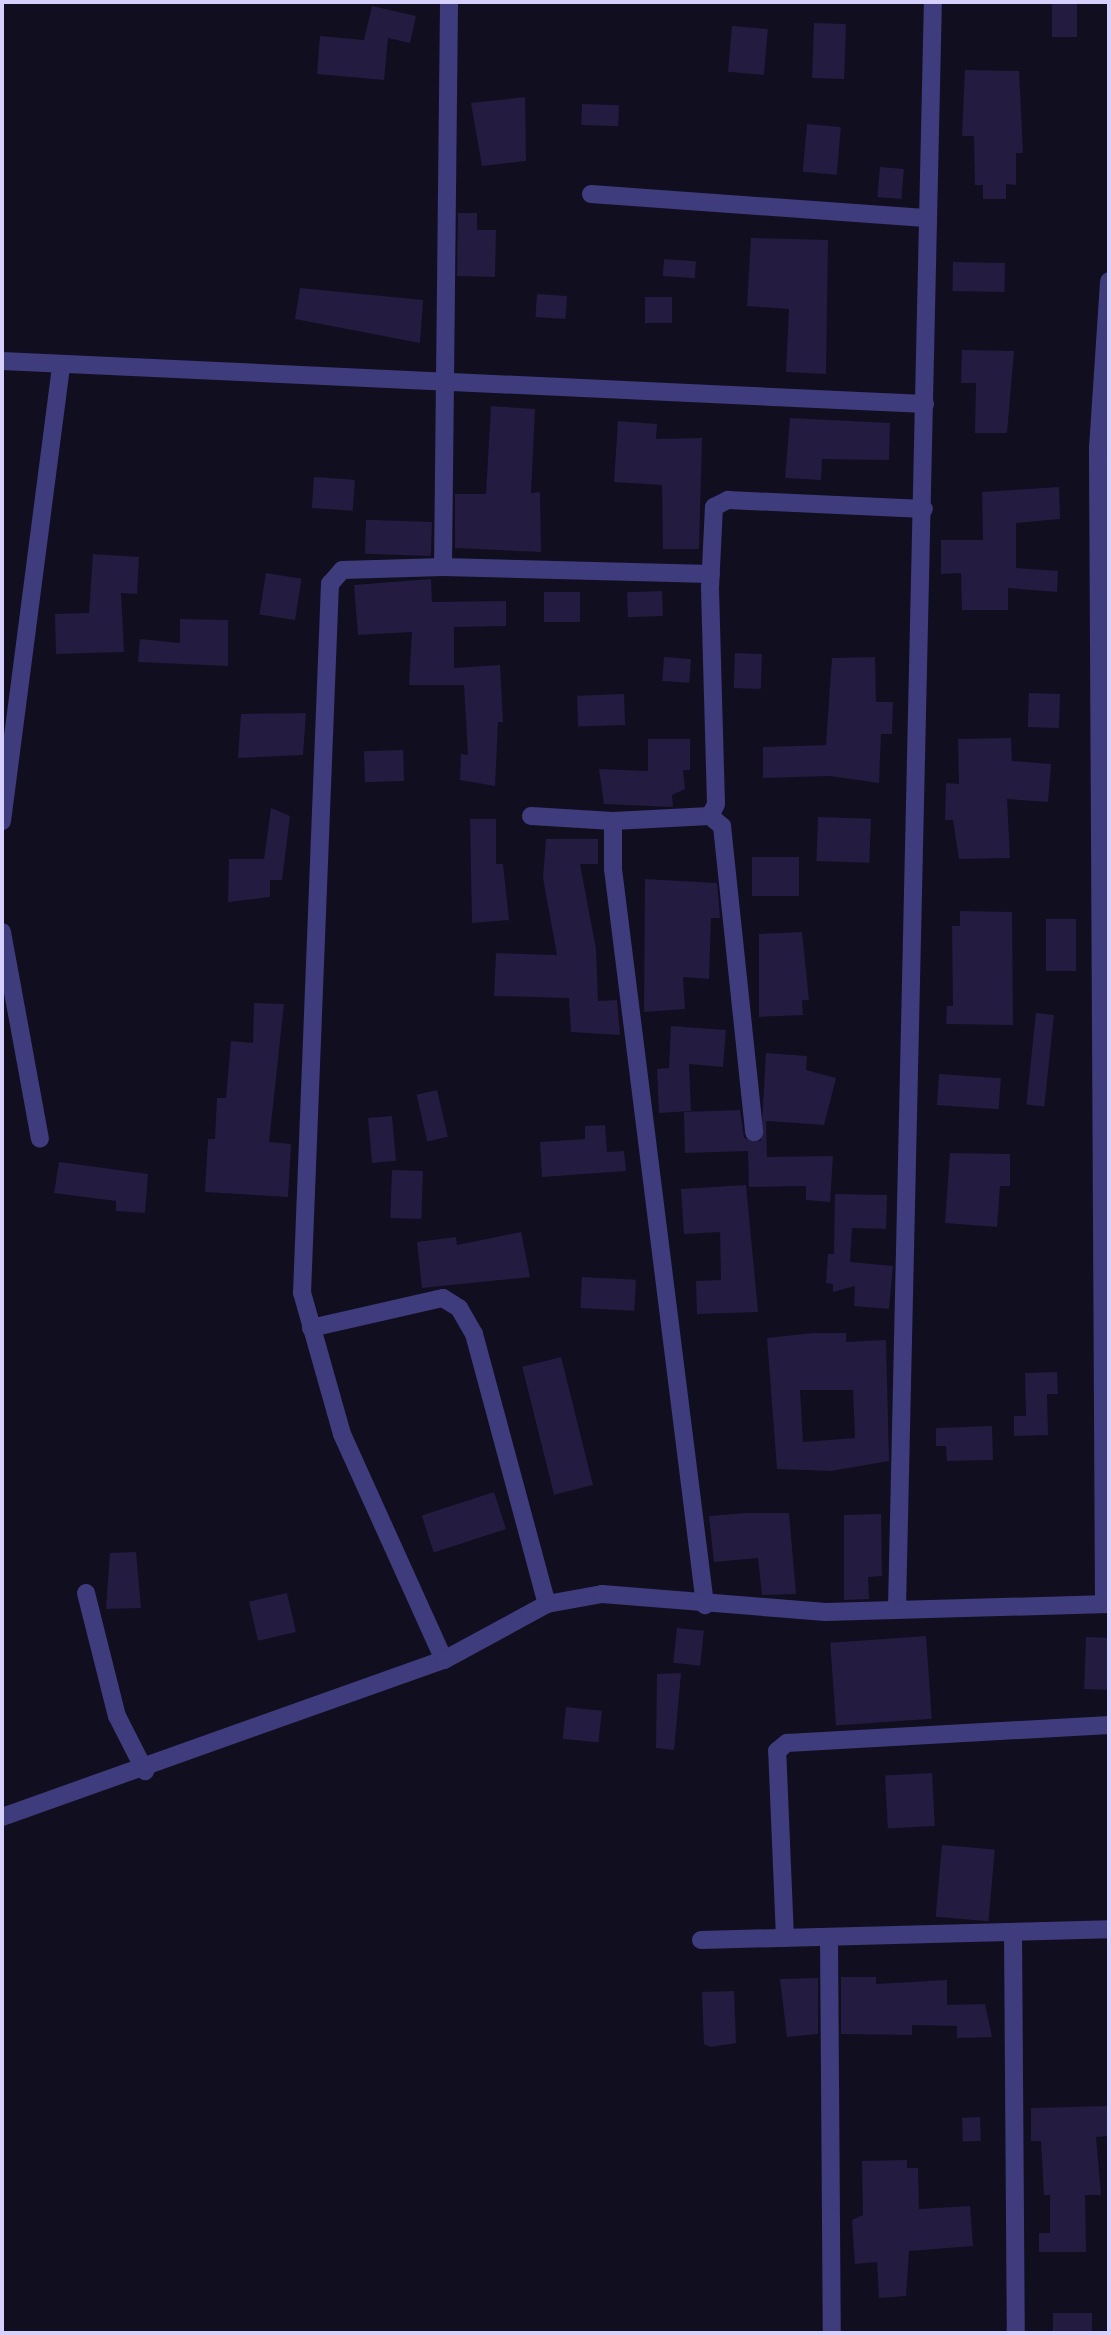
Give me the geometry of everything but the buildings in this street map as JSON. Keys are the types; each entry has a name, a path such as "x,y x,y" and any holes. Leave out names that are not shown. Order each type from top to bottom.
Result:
{"street":[{"path":"443,567 449,2"},
{"path":"897,1608 924,509 925,218 933,2"},
{"path":"591,194 925,218"},
{"path":"2,1817 145,1771 444,1660 547,1604 602,1594 705,1605 897,1608 1107,1603 1098,448 1109,281"},
{"path":"2,361 61,366 446,377 925,404"},
{"path":"2,821 61,366"},
{"path":"710,816 716,804 711,574 714,507 728,500 924,509"},
{"path":"444,1660 342,1434 302,1293 330,584 342,570 443,567 711,574"},
{"path":"531,816 613,821 710,816 722,826 754,1132"},
{"path":"613,821 613,869 705,1605"},
{"path":"2,932 40,1139"},
{"path":"311,1328 443,1298 459,1308 474,1334 547,1604"},
{"path":"86,1593 117,1716 145,1771"},
{"path":"785,1938 777,1751 787,1743 1109,1725"},
{"path":"701,1940 1109,1929"},
{"path":"1013,1933 1016,2333"},
{"path":"829,1937 832,2333"}]}
